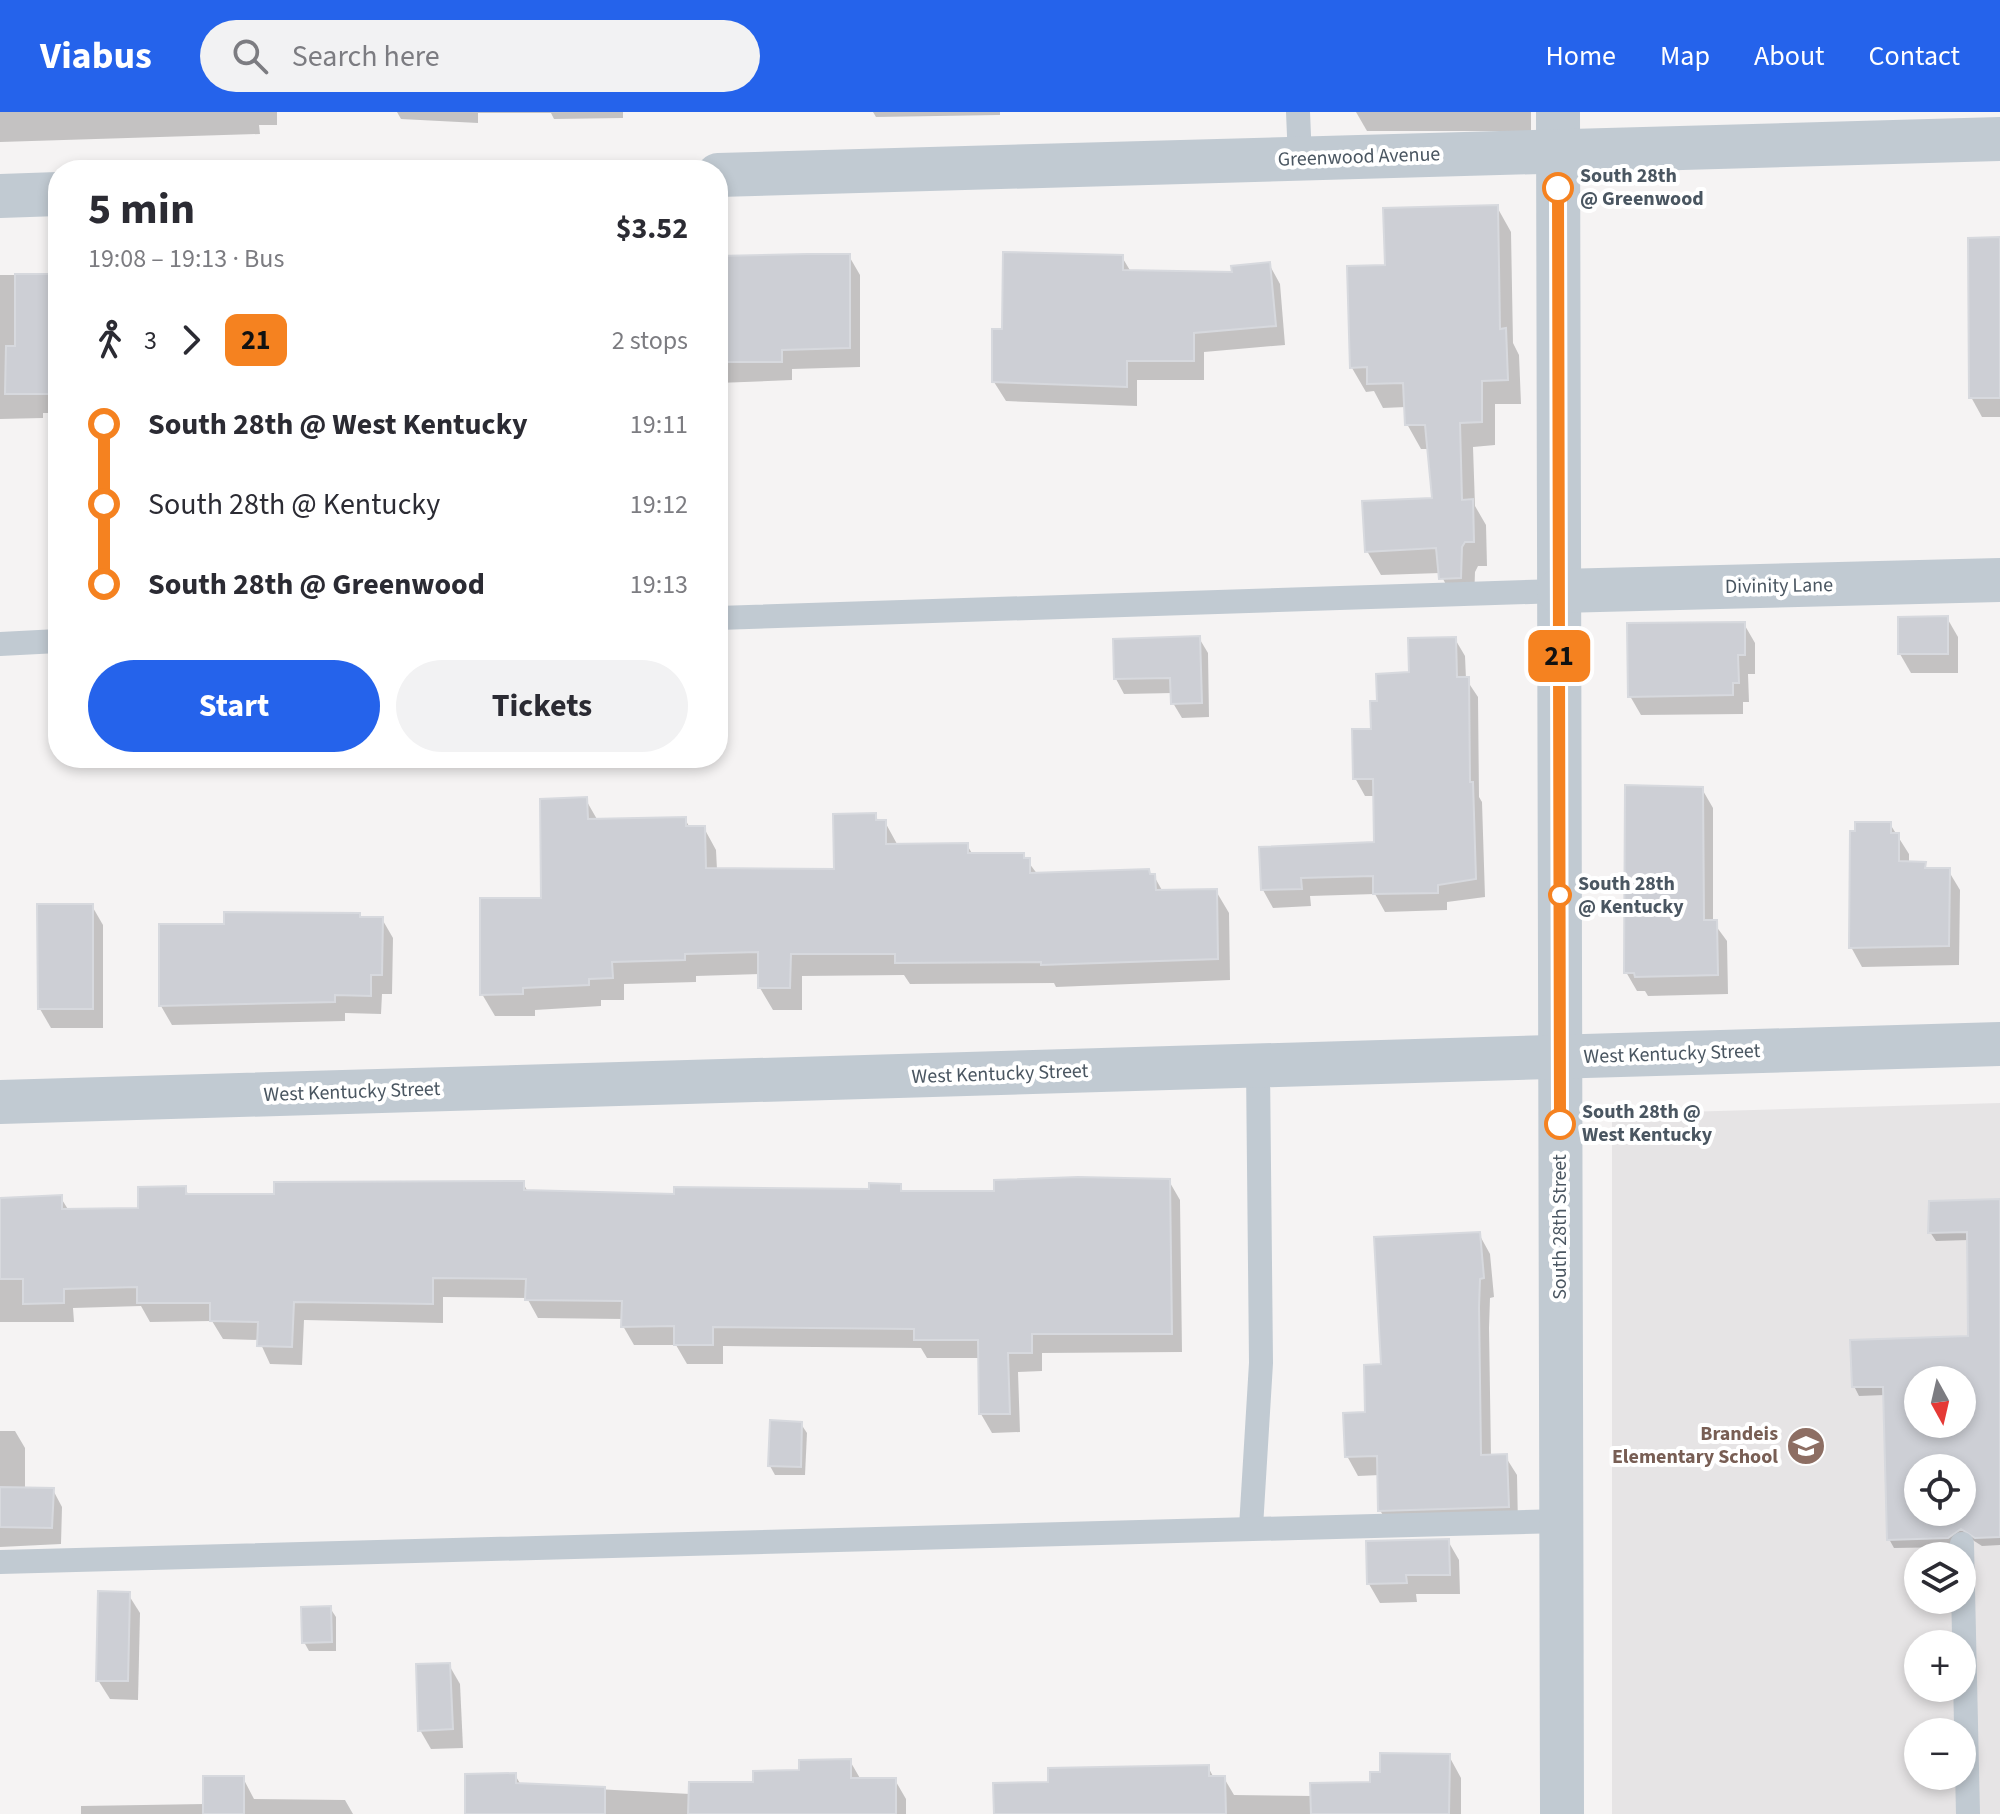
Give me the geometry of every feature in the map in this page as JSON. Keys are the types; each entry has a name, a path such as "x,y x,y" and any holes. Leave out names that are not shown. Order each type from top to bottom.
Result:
{"street":[{"name":"Greenwood Avenue","path":"728,175 1300,159 1558,132 2000,139"},
{"name":"South 28th Street","path":"1558,132 1562,1814"},
{"path":"0,196 48,194"},
{"name":"Divinity Lane","path":"1559,591 2000,580"},
{"name":"West Kentucky Street","path":"0,1102 2000,1044"}],"lane":[{"path":"1298,112 1300,159"},
{"path":"728,618 1559,591"},
{"path":"0,644 48,642"},
{"path":"1251,1527 1261,1363 1258,1067"},
{"path":"0,1562 1561,1521"},
{"path":"1964,1614 1968,1814"}],"shaded area":[{"name":"Brandeis Elementary School","path":"2000,1103 2000,1814 1612,1814 1612,1114"}],"building":[{"path":"1498,205 1500,329 1506,328 1508,380 1482,381 1482,422 1460,423 1462,500 1473,499 1474,542 1465,542 1462,547 1461,578 1439,579 1436,548 1365,552 1362,501 1432,498 1425,425 1405,425 1403,383 1367,384 1367,367 1350,368 1347,266 1385,265 1383,208"},
{"path":"2000,237 2000,398 1969,398 1968,238"},
{"path":"1003,252 1123,255 1123,270 1232,272 1231,266 1270,262 1276,326 1194,333 1194,361 1127,361 1127,387 992,382 992,329 1002,329"},
{"path":"850,254 850,348 782,350 782,362 728,362 728,256"},
{"path":"15,274 48,274 48,394 5,394 6,346 15,346"},
{"path":"1948,616 1948,654 1898,654 1898,617"},
{"path":"1745,622 1745,655 1738,655 1739,683 1733,683 1733,695 1628,697 1627,623"},
{"path":"1200,636 1202,703 1171,704 1170,678 1114,679 1113,639"},
{"path":"1456,637 1457,677 1469,677 1470,782 1473,782 1476,879 1438,885 1438,893 1373,894 1373,876 1301,878 1302,889 1261,890 1259,847 1374,842 1373,779 1353,779 1352,729 1371,729 1370,701 1377,701 1376,674 1409,672 1408,638"},
{"path":"1625,785 1703,787 1704,920 1717,920 1718,975 1635,977 1634,973 1624,973"},
{"path":"587,797 588,819 686,817 686,826 705,826 706,868 834,869 833,814 876,813 876,820 886,820 886,844 968,843 968,853 1024,853 1024,858 1030,858 1030,873 1149,869 1150,874 1155,874 1156,890 1217,889 1218,959 1041,965 1041,962 895,963 895,954 791,954 790,988 758,988 758,952 685,954 685,960 612,962 613,978 589,979 589,985 523,988 523,994 480,995 480,898 541,898 540,799"},
{"path":"1855,822 1891,822 1891,833 1899,833 1899,861 1926,862 1925,868 1950,868 1949,946 1849,948 1850,831 1855,831"},
{"path":"37,904 93,904 93,1009 38,1009"},
{"path":"224,912 360,913 360,917 383,917 382,975 371,975 371,996 335,995 335,1002 159,1006 159,924 224,924"},
{"path":"1078,1177 1170,1179 1172,1334 1032,1334 1032,1353 1008,1353 1010,1414 979,1414 978,1340 914,1340 914,1329 713,1327 713,1345 674,1345 674,1326 621,1327 622,1301 525,1300 526,1279 433,1278 433,1304 294,1302 292,1347 257,1346 258,1322 210,1321 210,1303 137,1303 137,1287 64,1289 64,1303 23,1304 23,1279 0,1279 0,1198 62,1195 62,1209 138,1208 138,1187 186,1186 186,1194 274,1194 274,1182 524,1181 524,1190 674,1194 674,1187 869,1189 869,1183 901,1184 901,1191 994,1191 994,1180"},
{"path":"2000,1199 2000,1537 1975,1538 1961,1529 1948,1538 1887,1540 1883,1387 1852,1387 1850,1340 1968,1336 1967,1232 1928,1233 1929,1201"},
{"path":"1480,1232 1484,1278 1480,1279 1479,1307 1481,1455 1507,1454 1509,1507 1378,1511 1377,1456 1345,1457 1343,1413 1365,1412 1364,1365 1381,1364 1374,1237"},
{"path":"770,1420 802,1422 801,1467 768,1466"},
{"path":"0,1487 54,1488 52,1528 0,1527"},
{"path":"1449,1539 1450,1575 1406,1575 1407,1583 1367,1584 1366,1541"},
{"path":"98,1591 130,1592 128,1681 96,1681"},
{"path":"331,1606 332,1642 302,1643 301,1607"},
{"path":"450,1663 453,1729 418,1731 416,1664"},
{"path":"1380,1753 1450,1754 1449,1814 1311,1814 1310,1783 1370,1782 1370,1772 1380,1772"},
{"path":"851,1759 851,1778 896,1778 896,1814 688,1814 689,1782 753,1782 753,1771 799,1770 799,1760"},
{"path":"1209,1765 1209,1776 1225,1776 1226,1814 994,1814 993,1783 1048,1782 1048,1768"},
{"path":"516,1773 516,1783 605,1787 605,1814 465,1814 465,1774"},
{"path":"203,1776 244,1776 244,1814 203,1814"}],"bus line":[{"name":"21","path":"1558,188 1560,1124"}],"place":[{"name":"South 28th @ Greenwood","path":"1558,188"},
{"name":"South 28th @ Kentucky","path":"1560,895"},
{"name":"South 28th @ West Kentucky","path":"1560,1124"},
{"name":"Brandeis Elementary School","path":"1806,1446"}]}
